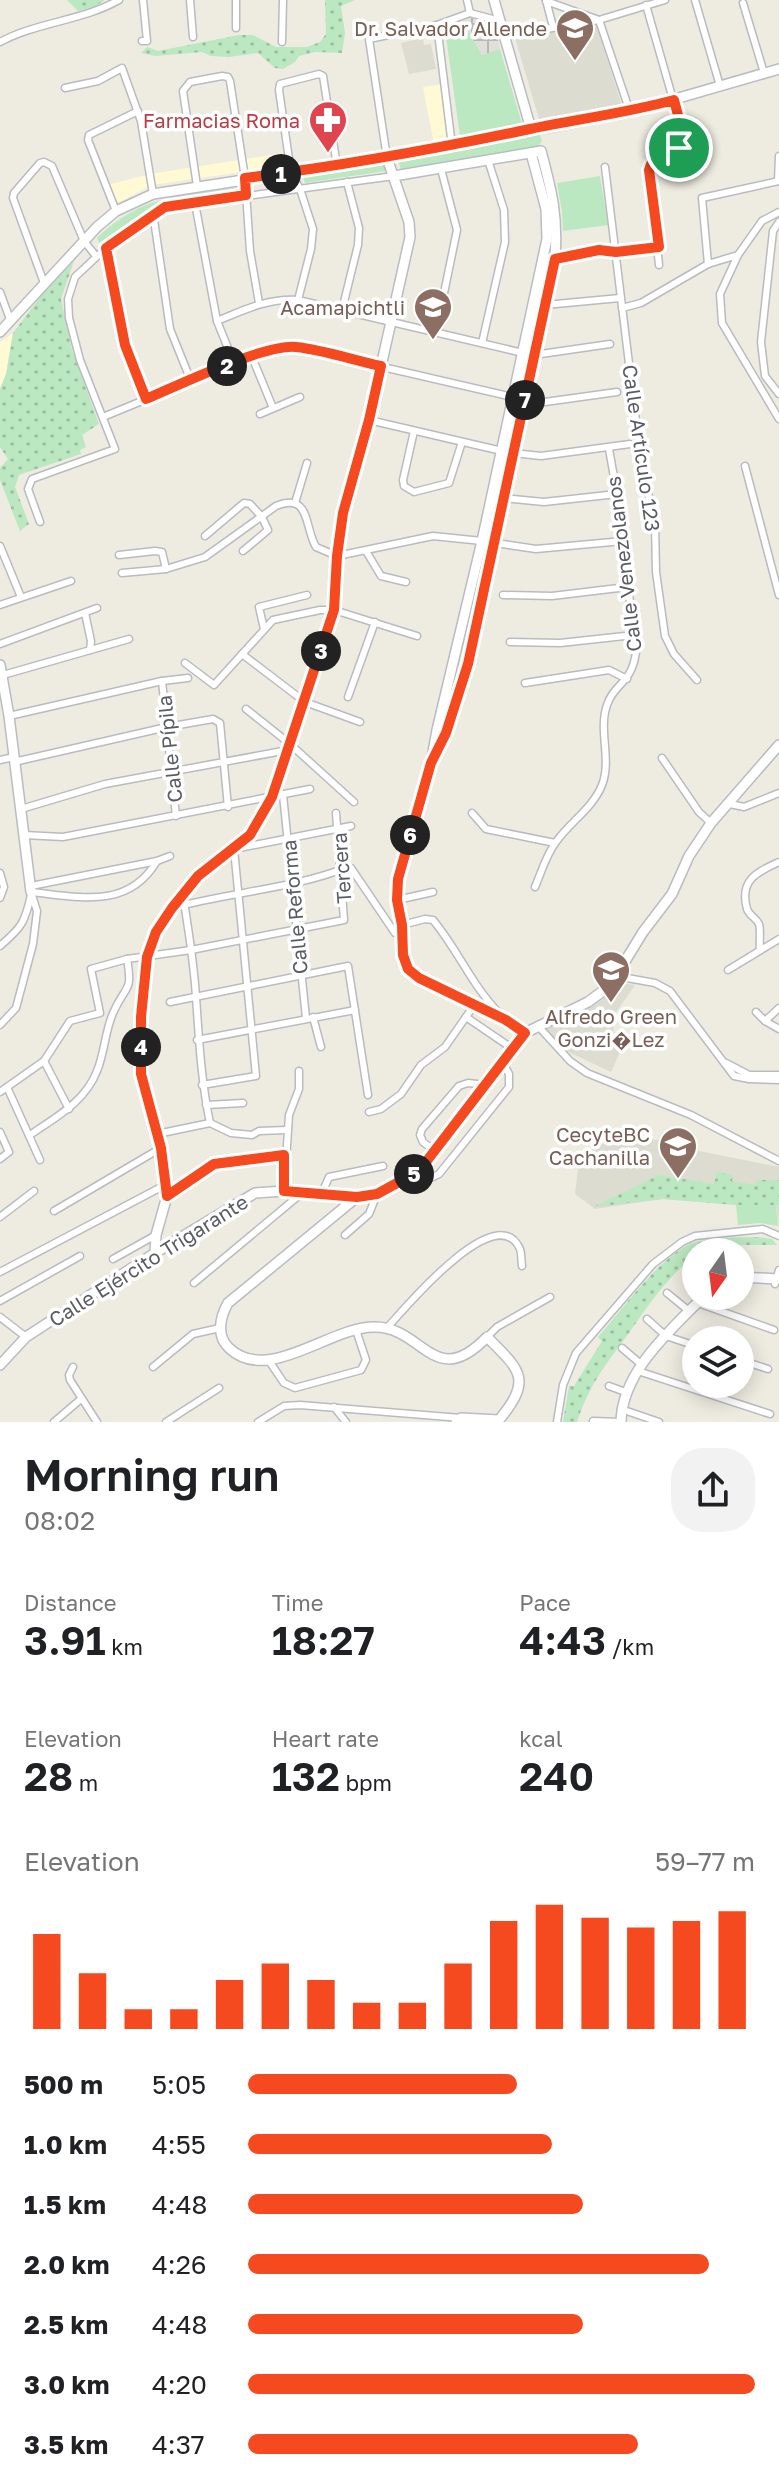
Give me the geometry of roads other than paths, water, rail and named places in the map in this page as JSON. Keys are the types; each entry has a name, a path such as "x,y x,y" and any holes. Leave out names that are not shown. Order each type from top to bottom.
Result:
{"main road":[{"path":"494,0 531,129"},
{"path":"0,332 116,211 153,194 387,158 630,112 779,69"},
{"path":"394,176 536,152"},
{"path":"431,763 446,733 468,664 555,259 557,231 554,200 536,152"},
{"path":"536,152 546,209 547,239 431,763 398,879 403,955 408,969 419,978 506,1020 525,1033 588,1002 616,976 643,932 672,894 689,856 711,823 779,745"},
{"path":"155,1253 167,1184 161,1148 141,1074 141,1017 147,957 156,932 172,908 184,900 198,876 250,835 272,797 334,610 343,513 369,420 410,237 409,222 387,158"},
{"path":"2,670 31,889"},
{"name":"Calle Ejército Trigarante","path":"0,1365 26,1337 155,1253 255,1193 284,1191 357,1197 377,1194 419,1171 525,1033"},
{"path":"357,1197 235,1296 223,1312 220,1328 224,1344 233,1352 256,1361 269,1361 372,1327 387,1328 432,1355 449,1359 474,1351 487,1337 517,1367 519,1384 515,1400 498,1421 458,1420"},
{"path":"754,1278 776,1279"},
{"path":"621,1422 621,1409 640,1368 690,1311"}],"street":[{"path":"0,42 17,33 99,11 119,0"},
{"path":"142,41 147,41 143,0"},
{"path":"190,0 193,37"},
{"path":"236,0 236,28"},
{"path":"282,42 283,0"},
{"path":"467,0 470,13"},
{"path":"506,36 599,20 665,0"},
{"path":"695,0 720,86"},
{"path":"546,1 599,20"},
{"path":"546,1 553,27"},
{"path":"743,3 764,73"},
{"path":"646,5 684,138 683,144 656,157 649,170 659,265"},
{"path":"387,158 369,39 437,25 470,13 500,21"},
{"path":"599,20 630,112"},
{"path":"437,25 452,146"},
{"path":"65,88 98,81 122,68 138,111 153,194"},
{"path":"298,300 313,229 300,189 291,173 280,84 319,74 323,76 337,166"},
{"path":"197,186 183,91 190,82 228,77 245,178 250,251 259,303"},
{"path":"116,211 88,140 89,135 138,111"},
{"path":"708,264 702,198 778,181 779,156"},
{"path":"482,343 505,242 504,210 488,160"},
{"path":"44,283 13,198 40,163 52,166 84,241 96,256"},
{"name":"Calle Artículo 123","path":"605,167 641,462 655,524 656,572 665,636 674,654 697,680"},
{"path":"436,332 457,230 441,169"},
{"path":"40,522 28,489 32,479 115,449 80,360 69,318 68,299 75,277 96,256 165,207 394,176"},
{"path":"342,310 358,245 359,228 347,182"},
{"path":"195,203 217,321 234,363"},
{"path":"777,416 722,323 720,294 738,255 762,221 779,212"},
{"path":"153,213 170,329 191,381"},
{"path":"777,416 779,396 763,368 761,342 773,231 779,222"},
{"path":"555,259 599,250 616,252 659,247"},
{"path":"106,248 125,345 146,399"},
{"path":"622,308 641,303 708,264 738,255"},
{"path":"0,292 11,322"},
{"path":"545,305 620,298"},
{"path":"217,321 259,303 282,299 298,300 534,355 610,344"},
{"path":"103,417 234,363 280,348 296,347 513,397"},
{"path":"252,357 273,408"},
{"path":"524,400 545,402 617,392"},
{"path":"260,414 300,397"},
{"path":"369,420 502,451 541,456 630,444"},
{"path":"414,431 403,480 404,486 414,492 449,483 462,442"},
{"name":"Calle Venezolanos","path":"535,887 555,843 592,802 602,786 605,773 603,715 608,699 627,679 634,666 636,652 609,449"},
{"path":"295,503 307,463"},
{"path":"745,466 779,595"},
{"path":"504,498 544,502 617,494"},
{"path":"122,573 166,569 205,557 286,502 302,508 316,547 337,556 433,536 536,549 623,541"},
{"path":"205,536 244,503 250,504 262,517 268,530 243,551"},
{"path":"0,547 21,597"},
{"path":"366,551 381,576 406,582"},
{"path":"119,555 162,552 166,569"},
{"path":"0,605 71,581"},
{"path":"503,595 552,596 627,587"},
{"path":"264,629 258,610 261,605 307,595"},
{"path":"0,644 97,608"},
{"path":"185,663 214,685 273,620 320,610 334,610 417,636"},
{"path":"85,613 90,650"},
{"path":"348,697 375,622"},
{"path":"510,642 560,643 634,635"},
{"path":"2,670 129,639"},
{"path":"242,654 305,702 360,722"},
{"name":"Calle Venezolanos","path":"525,683 609,670 627,679"},
{"path":"9,716 162,681 188,678"},
{"name":"Calle Pípila","path":"162,681 176,816"},
{"path":"246,709 354,802"},
{"path":"0,760 213,719 220,723 228,807"},
{"path":"21,809 105,784 289,747"},
{"path":"662,758 699,812 711,823"},
{"path":"24,835 63,837 310,789"},
{"path":"730,804 744,807 779,793"},
{"name":"Calle Reforma","path":"283,795 300,975 310,1018 321,1047"},
{"name":"Tercera","path":"295,929 344,920 336,813"},
{"path":"472,813 486,829 555,843"},
{"path":"202,1085 256,1076 234,849 351,826"},
{"path":"31,889 170,856"},
{"path":"31,889 96,899 121,894 150,874 157,861"},
{"path":"760,950 759,925 748,909 745,888 755,875 779,862"},
{"path":"210,1123 202,1085 196,995 184,900 239,893 351,868 395,933 425,919 433,920 450,940 484,998 506,1020"},
{"path":"0,873 4,887 0,898"},
{"path":"0,946 20,929 26,919 31,889"},
{"path":"0,1025 16,1008 33,944 37,911 31,889"},
{"path":"397,900 433,892"},
{"path":"0,1092 44,1061 70,1021 100,1013 91,969 127,959 295,929"},
{"path":"728,970 779,939"},
{"path":"30,1135 69,1109 88,1088 97,1071 114,1011 127,991 130,978 127,959"},
{"path":"170,1002 348,966 368,1095"},
{"path":"616,976 655,983 670,991 734,1076 779,1077"},
{"path":"369,1112 381,1109 401,1094 421,1065 445,1047 475,1004"},
{"path":"197,1040 355,1010"},
{"path":"765,1021 777,1011"},
{"path":"756,1012 779,1029"},
{"path":"466,1017 513,1049"},
{"path":"538,1026 570,1061 587,1073 691,1115 779,1161"},
{"path":"44,1061 69,1109"},
{"path":"419,1171 433,1177 439,1174 509,1087 509,1074 503,1063"},
{"path":"284,1191 287,1130 299,1089 299,1071"},
{"path":"435,1151 423,1142 420,1135 422,1129 459,1086 468,1083 486,1085"},
{"path":"7,1087 40,1160"},
{"path":"206,1105 243,1103"},
{"path":"157,1134 210,1123 231,1133 252,1135 259,1131 287,1130"},
{"path":"0,1132 9,1152 0,1159"},
{"path":"54,1211 161,1148"},
{"path":"167,1196 214,1164 284,1155"},
{"path":"322,1193 329,1177 383,1166"},
{"path":"0,1272 167,1184"},
{"path":"0,1217 34,1191"},
{"path":"194,1283 303,1192"},
{"path":"345,1235 369,1214 377,1194"},
{"path":"557,1422 563,1385 576,1353 653,1264 695,1236 763,1229 779,1236"},
{"path":"113,1259 156,1235"},
{"path":"387,1328 418,1292 488,1236 502,1235 513,1240 520,1248 522,1266"},
{"path":"0,1301 80,1256"},
{"path":"667,1293 690,1311"},
{"path":"487,1337 497,1327 550,1297"},
{"path":"727,1310 774,1330"},
{"path":"0,1317 26,1337"},
{"path":"647,1319 666,1336 682,1341"},
{"path":"153,1367 193,1334 220,1328"},
{"path":"269,1361 284,1383 295,1388 361,1370 366,1360 356,1330"},
{"path":"622,1348 640,1368 770,1414"},
{"path":"754,1364 768,1369"},
{"path":"73,1367 70,1380 97,1422"},
{"path":"609,1386 628,1393"},
{"path":"166,1422 219,1388"},
{"path":"54,1422 81,1399"},
{"path":"258,1422 284,1406 334,1407 458,1420"},
{"path":"334,1407 346,1422"},
{"path":"621,1409 659,1422"},
{"path":"593,1421 621,1422"}],"place":[{"name":"Dr. Salvador Allende","path":"575,62"},
{"name":"Farmacias Roma","path":"328,154"},
{"name":"Acamapichtli","path":"433,341"},
{"name":"Alfredo Green Gonzi�Lez","path":"611,1004"},
{"name":"CecyteBC Cachanilla","path":"678,1180"}]}
